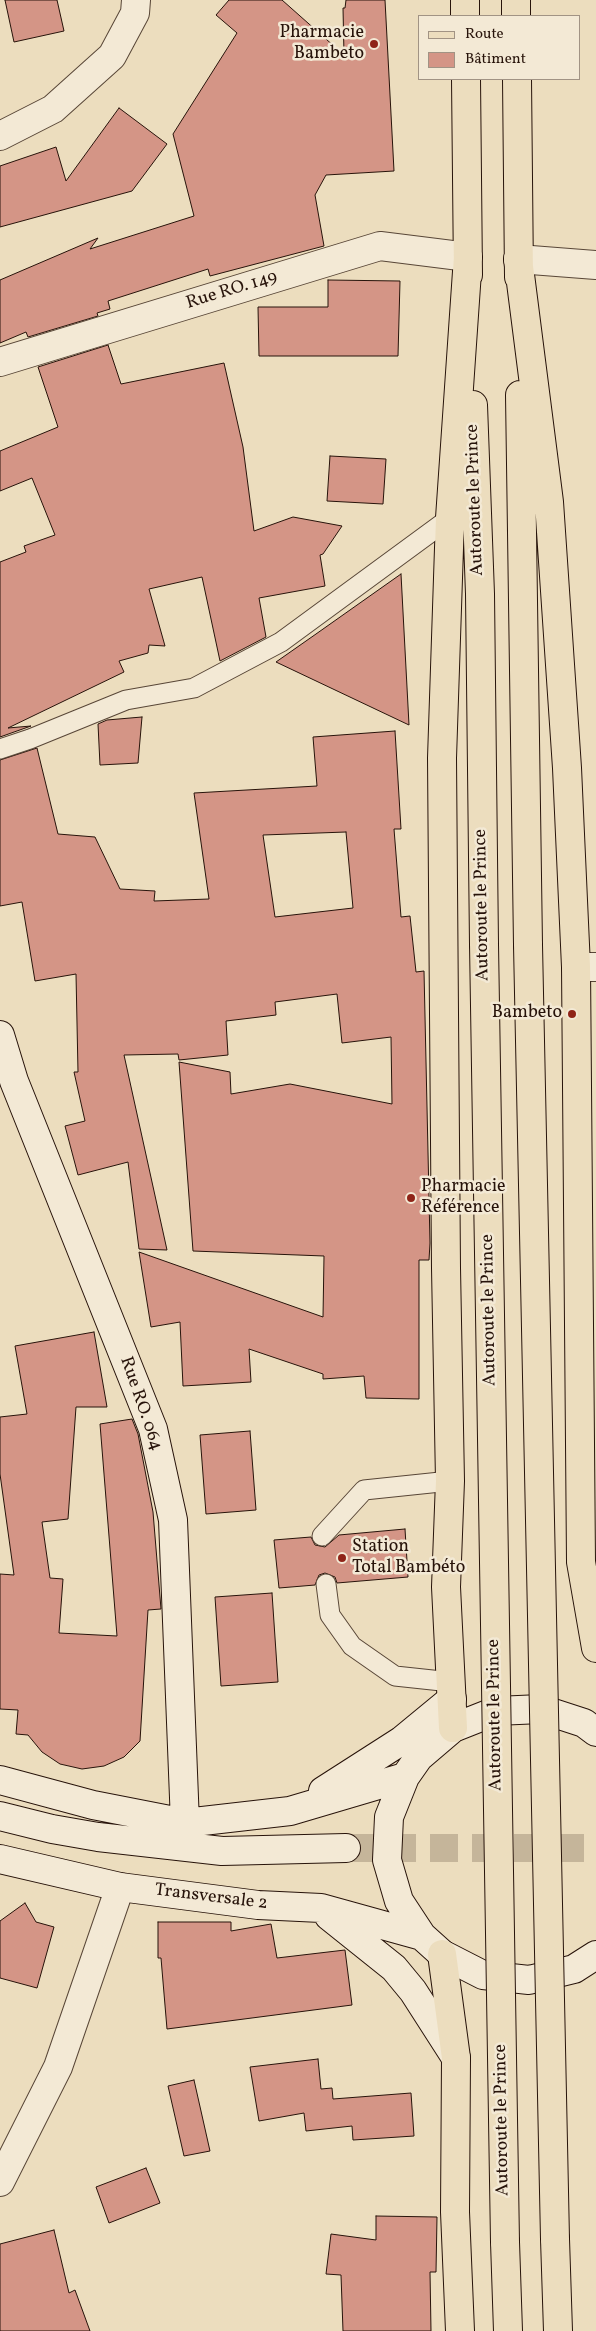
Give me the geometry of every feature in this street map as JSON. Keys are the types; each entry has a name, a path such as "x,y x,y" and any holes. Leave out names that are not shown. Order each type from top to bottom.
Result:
{"main road":[{"path":"0,136 52,109 112,56 135,13 136,0"},
{"path":"465,0 465,15"},
{"path":"516,0 516,15"},
{"name":"Autoroute le Prince","path":"466,80 468,257 480,594 484,944 508,2331"},
{"path":"517,80 528,945 558,2331"},
{"name":"Rue RO. 149","path":"0,362 380,246 468,257"},
{"path":"453,1728 446,1587 450,1481 446,1258 442,758 450,518 468,257"},
{"path":"518,259 596,265"},
{"path":"518,259 549,502 567,768 586,967 589,1560 596,1647"},
{"name":"Rue RO. 064","path":"0,1035 14,1081 153,1429 173,1520 185,1823"},
{"path":"290,1811 401,1741 451,1690"},
{"path":"596,1732 584,1723 541,1710 496,1711 453,1728 419,1757 405,1777 390,1817 387,1860 399,1901 422,1936 442,1954 483,1975 529,1980 574,1969 596,1955"},
{"path":"0,1780 92,1805 185,1823 290,1811 405,1777"},
{"path":"0,1816 52,1829 98,1837 222,1851 346,1848"},
{"name":"Transversale 2","path":"0,1859 120,1887 258,1905 320,1908 422,1936"},
{"path":"0,2182 58,2067 120,1887"},
{"path":"320,1908 394,1968 413,1991 456,2058"},
{"path":"442,1954 456,2058 455,2212 460,2331"}],"lane":[{"path":"0,749 30,740 126,700 194,688 281,642 450,518"},
{"path":"322,1536 364,1490 450,1481"},
{"path":"326,1584 330,1616 352,1646 395,1676 451,1690"}],"building":[{"path":"5,0 57,0 64,31 14,42"},
{"path":"229,0 282,0 344,55 343,8 345,8 346,0 385,0 394,171 326,175 315,195 324,246 210,276 208,269 108,301 110,309 97,313 98,316 28,337 26,332 0,343 0,280 98,238 90,249 194,216 173,134 237,33 216,15"},
{"path":"119,108 167,144 132,191 0,227 0,166 56,147 66,181"},
{"path":"328,280 400,281 398,356 259,356 258,307 328,307"},
{"path":"108,345 121,384 224,363 243,447 254,531 293,517 342,526 323,554 320,555 325,586 259,598 266,637 220,661 202,577 149,589 165,646 149,645 148,653 119,661 124,672 8,728 31,726 0,737 0,562 26,552 24,546 55,535 32,478 0,491 0,451 58,427 38,367"},
{"path":"330,456 386,459 383,504 327,501"},
{"path":"401,574 409,725 276,662 316,634"},
{"path":"142,717 138,763 100,765 98,724 107,720"},
{"path":"395,731 401,829 394,829 401,917 410,916 416,972 424,971 430,1243 429,1260 419,1260 419,1399 366,1398 364,1376 323,1379 323,1374 249,1349 251,1382 183,1386 180,1322 151,1327 139,1252 323,1317 324,1256 193,1251 179,1062 230,1072 231,1094 290,1084 392,1104 391,1037 342,1043 337,994 275,1002 276,1015 226,1021 228,1055 179,1060 178,1054 124,1055 167,1250 139,1249 128,1162 78,1175 65,1126 85,1121 74,1072 78,1072 76,974 35,981 22,902 0,906 0,760 37,748 58,834 95,837 120,889 155,891 154,901 209,899 194,793 317,786 313,737","holes":["346,832 353,908 275,917 263,835"]},
{"path":"94,1332 107,1407 76,1407 68,1519 42,1522 50,1578 63,1579 59,1633 117,1636 100,1424 132,1419 138,1434 153,1512 161,1609 148,1610 140,1741 124,1757 104,1766 82,1769 60,1764 42,1752 28,1735 16,1734 18,1710 0,1709 0,1574 14,1575 0,1474 0,1417 27,1414 15,1346"},
{"path":"250,1431 256,1510 206,1514 200,1435"},
{"name":"Station Total Bambéto","path":"405,1529 408,1577 337,1583 335,1577 325,1573 319,1575 315,1585 279,1588 274,1540 311,1537 315,1545 325,1547 339,1535"},
{"path":"272,1593 278,1682 221,1686 215,1597"},
{"path":"25,1903 36,1922 54,1927 37,1988 0,1978 0,1921"},
{"path":"158,1922 231,1922 231,1931 271,1924 277,1958 345,1950 352,2005 167,2029 161,1958 158,1958"},
{"path":"318,2059 321,2089 332,2088 333,2099 411,2093 414,2136 353,2140 352,2126 306,2131 304,2113 259,2121 250,2067"},
{"path":"194,2080 210,2151 184,2156 168,2086"},
{"path":"146,2168 160,2203 109,2223 96,2187"},
{"path":"376,2216 437,2217 436,2272 430,2272 431,2331 343,2331 341,2275 326,2274 331,2234 376,2240"},
{"path":"54,2230 69,2293 75,2290 90,2331 0,2331 0,2244"}],"tunnel":[{"path":"346,1848 596,1848"}],"place":[{"name":"Pharmacie Bambeto","path":"374,44"},
{"name":"Bambeto","path":"572,1014"},
{"name":"Pharmacie Référence","path":"411,1198"},
{"name":"Station Total Bambéto","path":"342,1558"}]}
